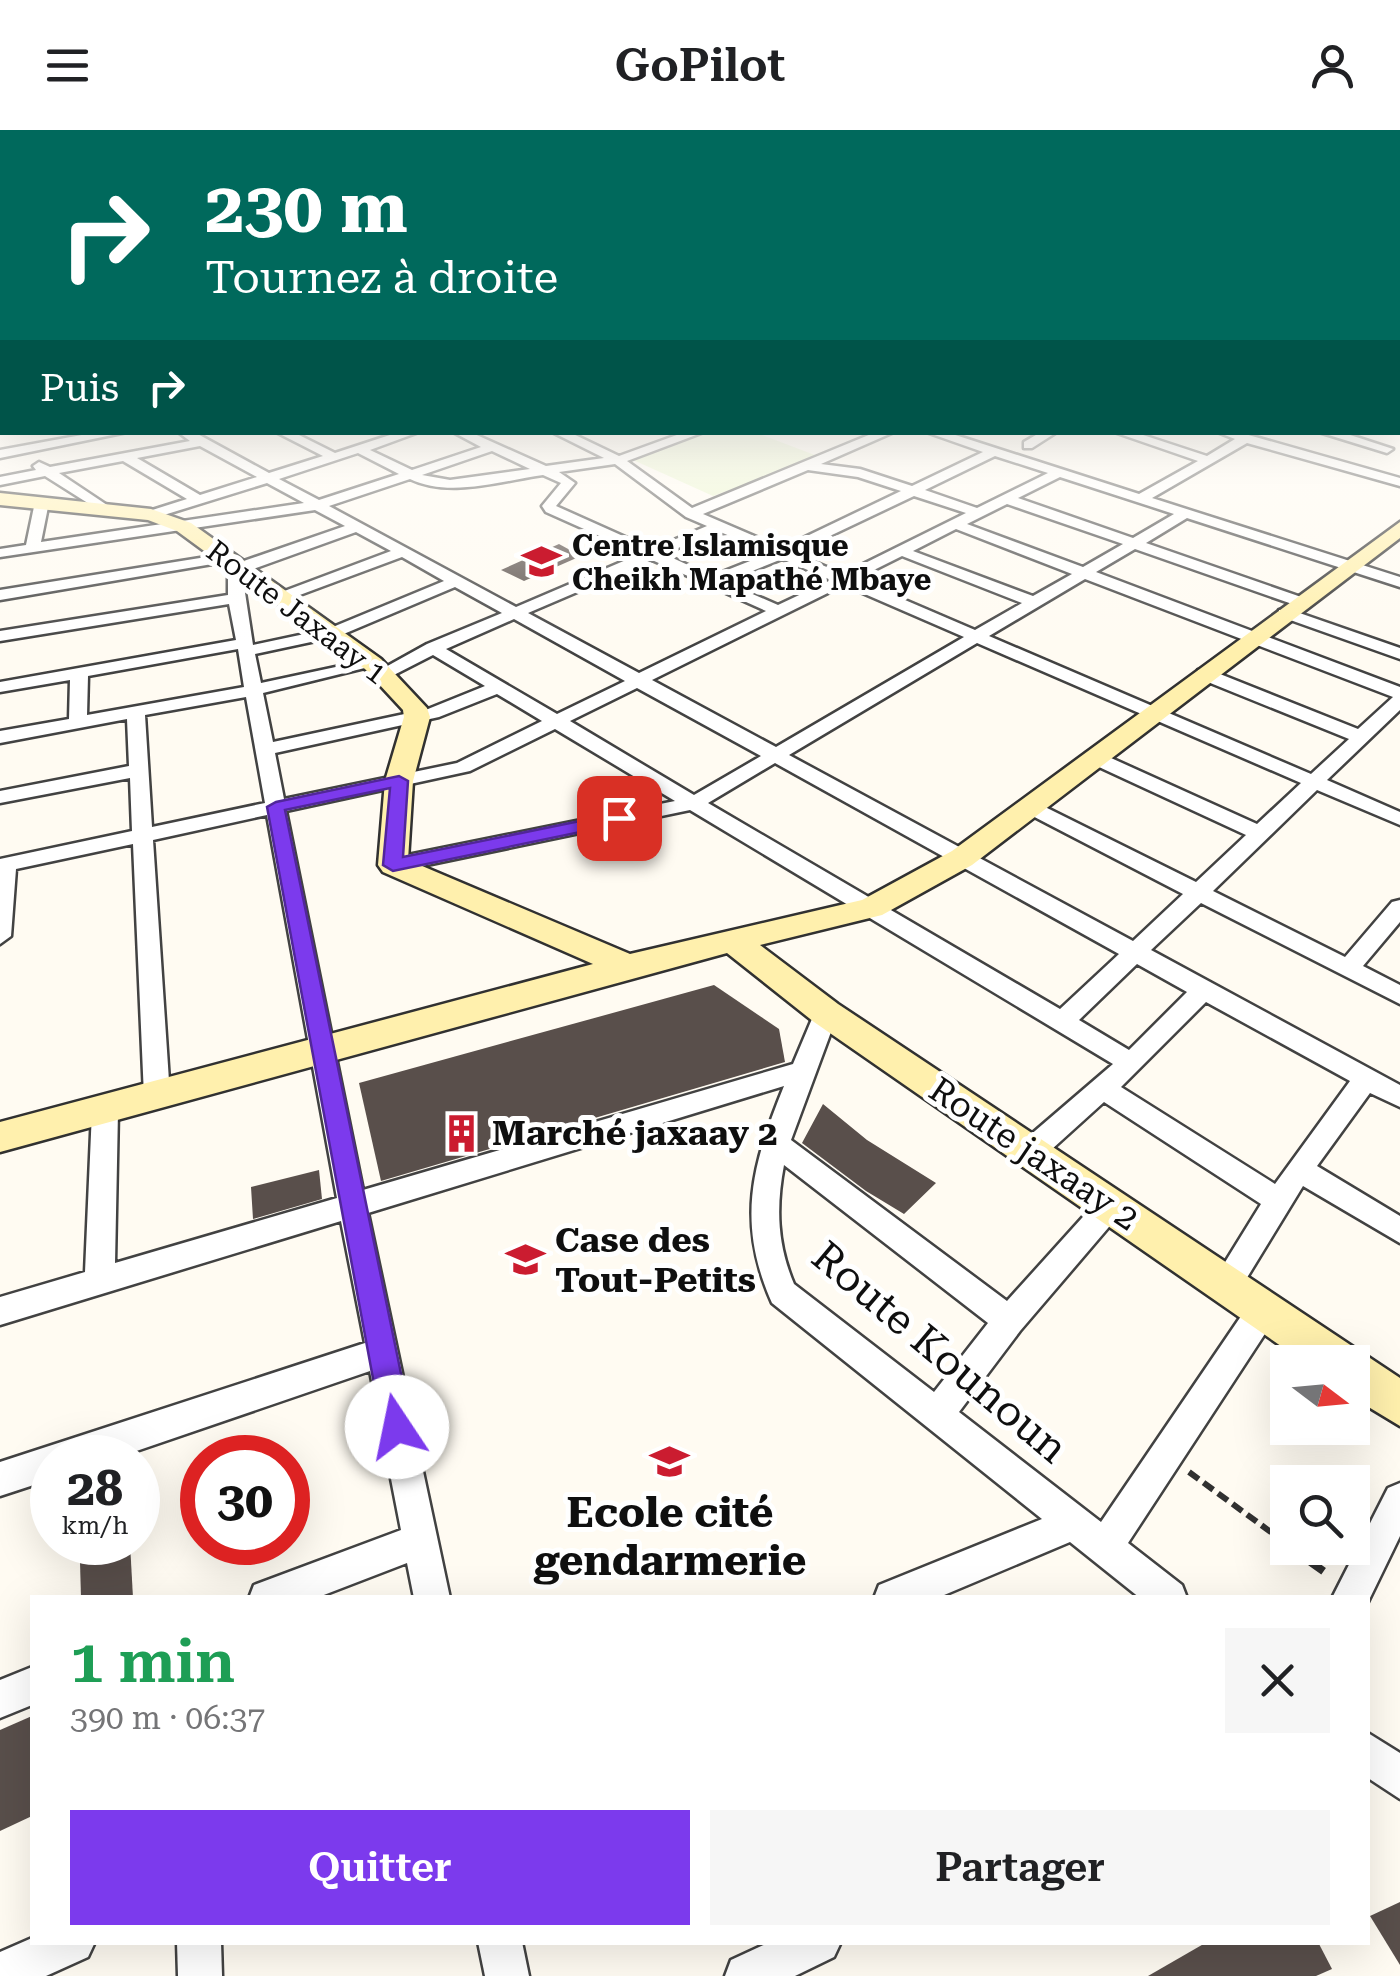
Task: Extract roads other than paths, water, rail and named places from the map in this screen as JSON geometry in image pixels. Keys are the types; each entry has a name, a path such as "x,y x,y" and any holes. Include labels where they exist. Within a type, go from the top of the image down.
{"street":[{"path":"0,481 42,473"},
{"path":"50,473 102,508"},
{"path":"153,473 198,499"},
{"path":"258,473 1400,1096"},
{"path":"152,515 282,473"},
{"path":"409,473 429,483 450,484 528,473"},
{"path":"0,552 184,528 318,505 418,473"},
{"path":"547,473 568,484 549,506 551,509 778,612"},
{"path":"636,473 690,514 1400,818"},
{"path":"690,514 793,473"},
{"path":"860,473 979,514"},
{"path":"713,581 781,554 950,473"},
{"path":"0,936 3,866 462,767 1059,473"},
{"path":"1059,473 1400,582"},
{"path":"1140,499 1185,473"},
{"path":"1369,473 1400,482"},
{"name":"Route Jaxaay 1","path":"0,499 152,515 184,528 284,596 378,669 415,708 417,717 399,781 393,865"},
{"path":"1006,499 1134,544 1400,654"},
{"path":"33,548 42,502"},
{"path":"393,865 694,803 1186,514"},
{"path":"955,524 1400,696 1061,1023"},
{"path":"0,595 233,562 356,526"},
{"path":"0,736 378,669 718,526"},
{"path":"0,1137 105,1111 321,1046 674,954 871,908 962,858 1400,528"},
{"path":"901,551 1034,602"},
{"path":"284,596 402,552"},
{"path":"233,562 236,598 321,1046 431,1595"},
{"path":"0,687 333,632 456,581"},
{"path":"0,636 236,598"},
{"path":"433,648 1130,1063"},
{"path":"78,722 79,674"},
{"path":"1204,674 1361,737"},
{"path":"265,749 417,717 499,687"},
{"path":"136,712 157,1096"},
{"path":"1094,757 1260,833"},
{"path":"0,798 140,770"},
{"path":"1028,806 1400,996"},
{"path":"393,865 628,966"},
{"path":"1348,969 1400,907"},
{"name":"Route jaxaay 2","path":"732,940 826,1013 1315,1345"},
{"path":"674,954 776,973"},
{"path":"1031,1151 1130,1063 1204,989"},
{"name":"Route Kounoun","path":"826,1013 762,1198 761,1221 770,1272 783,1294 1166,1595"},
{"path":"0,1311 806,1070"},
{"path":"1226,1284 1298,1169 1366,1079"},
{"path":"1102,1088 1279,1200"},
{"path":"100,1281 105,1111"},
{"path":"778,1144 1009,1321"},
{"path":"1298,1169 1400,1231"},
{"path":"936,1415 1009,1321 1110,1206"},
{"path":"1105,1547 1264,1310"},
{"path":"134,1435 382,1352"},
{"path":"1370,1383 1400,1404"},
{"path":"0,1479 30,1469"},
{"path":"1351,1595 1400,1500"},
{"path":"899,1595 1074,1523"},
{"path":"275,1595 420,1540"},
{"path":"0,1699 30,1687"},
{"path":"1370,1755 1400,1778"},
{"path":"0,1974 66,1945"},
{"path":"199,1945 200,1976"},
{"path":"501,1945 507,1976"},
{"path":"747,1976 813,1945"}],"place":[{"name":"Centre Islamisque Cheikh Mapathé Mbaye","path":"542,562"},
{"name":"Marché jaxaay 2","path":"462,1133"},
{"name":"Case des Tout-Petits","path":"525,1260"},
{"name":"Ecole cité gendarmerie","path":"670,1461"}]}
